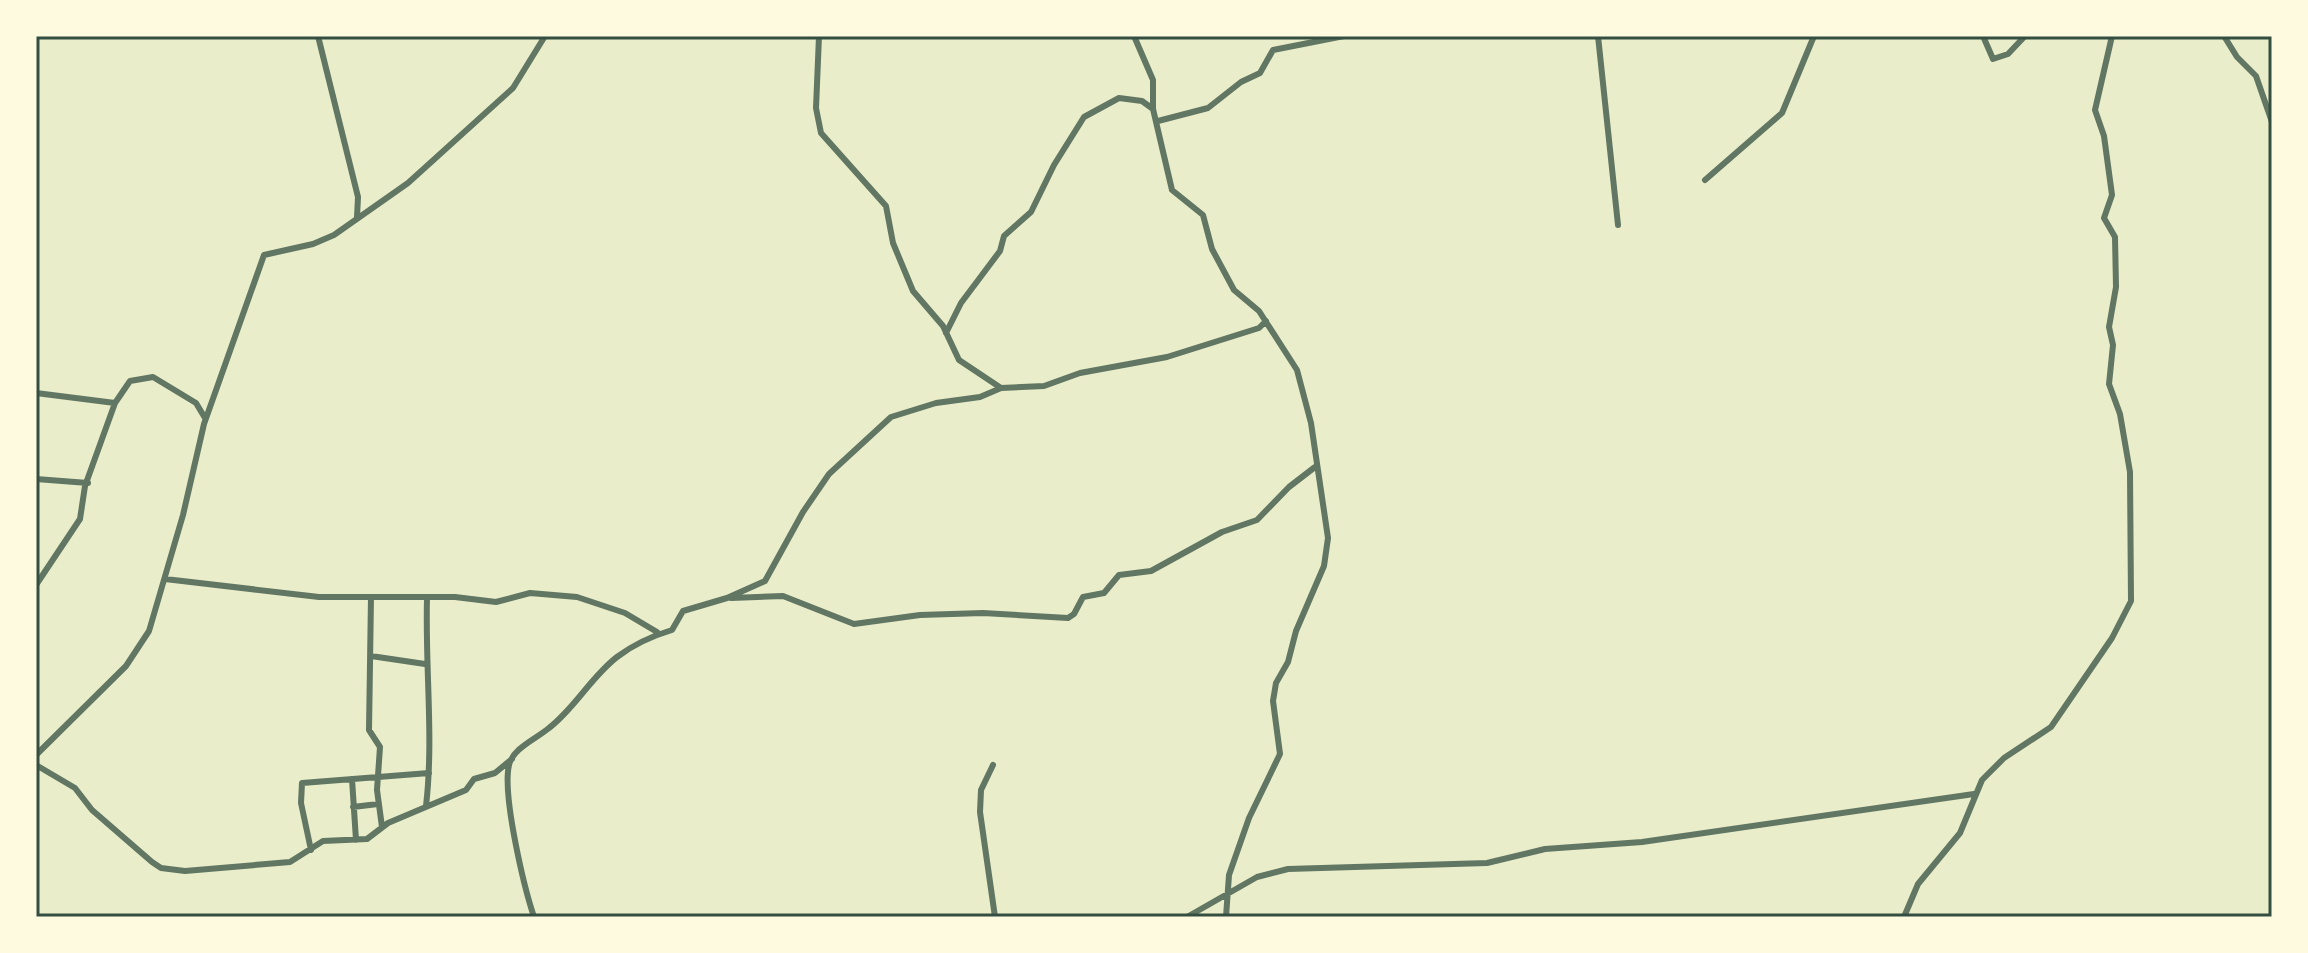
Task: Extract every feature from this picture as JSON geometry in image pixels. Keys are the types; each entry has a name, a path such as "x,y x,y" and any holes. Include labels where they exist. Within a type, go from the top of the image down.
{"street":[{"path":"318,36 358,197 355,220"},
{"path":"36,755 84,711 126,666 149,631 204,424 264,255 313,244 334,235 408,183 513,88 545,36"},
{"path":"819,36 816,108 821,133 886,206 893,243 913,291 940,322 964,366 1001,388"},
{"path":"1134,36 1153,80 1153,109 1172,190 1203,215 1212,249 1230,283 1266,321 1297,370 1311,423 1315,467 1328,538 1327,554 1288,662 1276,683 1273,701 1280,754 1249,818 1229,875 1226,917"},
{"path":"1158,121 1208,108 1241,82 1260,73 1273,50 1344,36"},
{"path":"1598,36 1618,225"},
{"path":"1705,180 1782,113 1814,36"},
{"path":"1983,36 1993,59 2008,54 2025,36"},
{"path":"1904,917 1918,884 1960,833 1974,794 1992,768 2039,737 2062,714 2112,638 2127,611 2133,591 2130,472 2120,414 2109,384 2113,345 2109,327 2116,287 2115,237 2104,218 2112,195 2104,136 2095,110 2112,36"},
{"path":"2224,36 2237,57 2256,76 2272,122"},
{"path":"945,334 961,303 1001,250 1004,236 1031,212 1036,198 1084,117 1119,98 1142,101 1153,109"},
{"path":"36,765 75,788 92,810 161,868 185,871 259,867 295,861 323,841 373,837 382,827 466,790 474,779 495,773 556,723 613,660 657,632 672,630 687,608 727,598 765,581 803,512 829,474 879,425 903,413 936,403 980,397 1001,388 1044,386 1080,373 1167,357 1259,328 1266,321"},
{"path":"36,585 50,559 78,523 115,403 130,381 153,377 196,403 205,416 204,424"},
{"path":"36,393 115,403"},
{"path":"727,598 795,598 854,624 920,615 983,613 1068,618 1074,614 1083,597 1104,593 1119,575 1151,571 1222,532 1257,520 1289,487 1315,467"},
{"path":"36,479 88,483"},
{"path":"165,579 299,596 455,597 496,602 530,593 577,597 625,613 657,632"},
{"path":"371,597 369,730 380,747 377,778 382,827"},
{"path":"426,806 429,773 425,664 427,599"},
{"path":"371,656 425,664"},
{"path":"512,759 510,803 526,891 534,917"},
{"path":"993,765 981,790 980,812 995,917"},
{"path":"311,850 301,785 308,781 429,773"},
{"path":"352,779 356,840"},
{"path":"1187,917 1257,877 1288,869 1487,863 1545,849 1642,842 1974,794"},
{"path":"353,807 378,804"}]}
